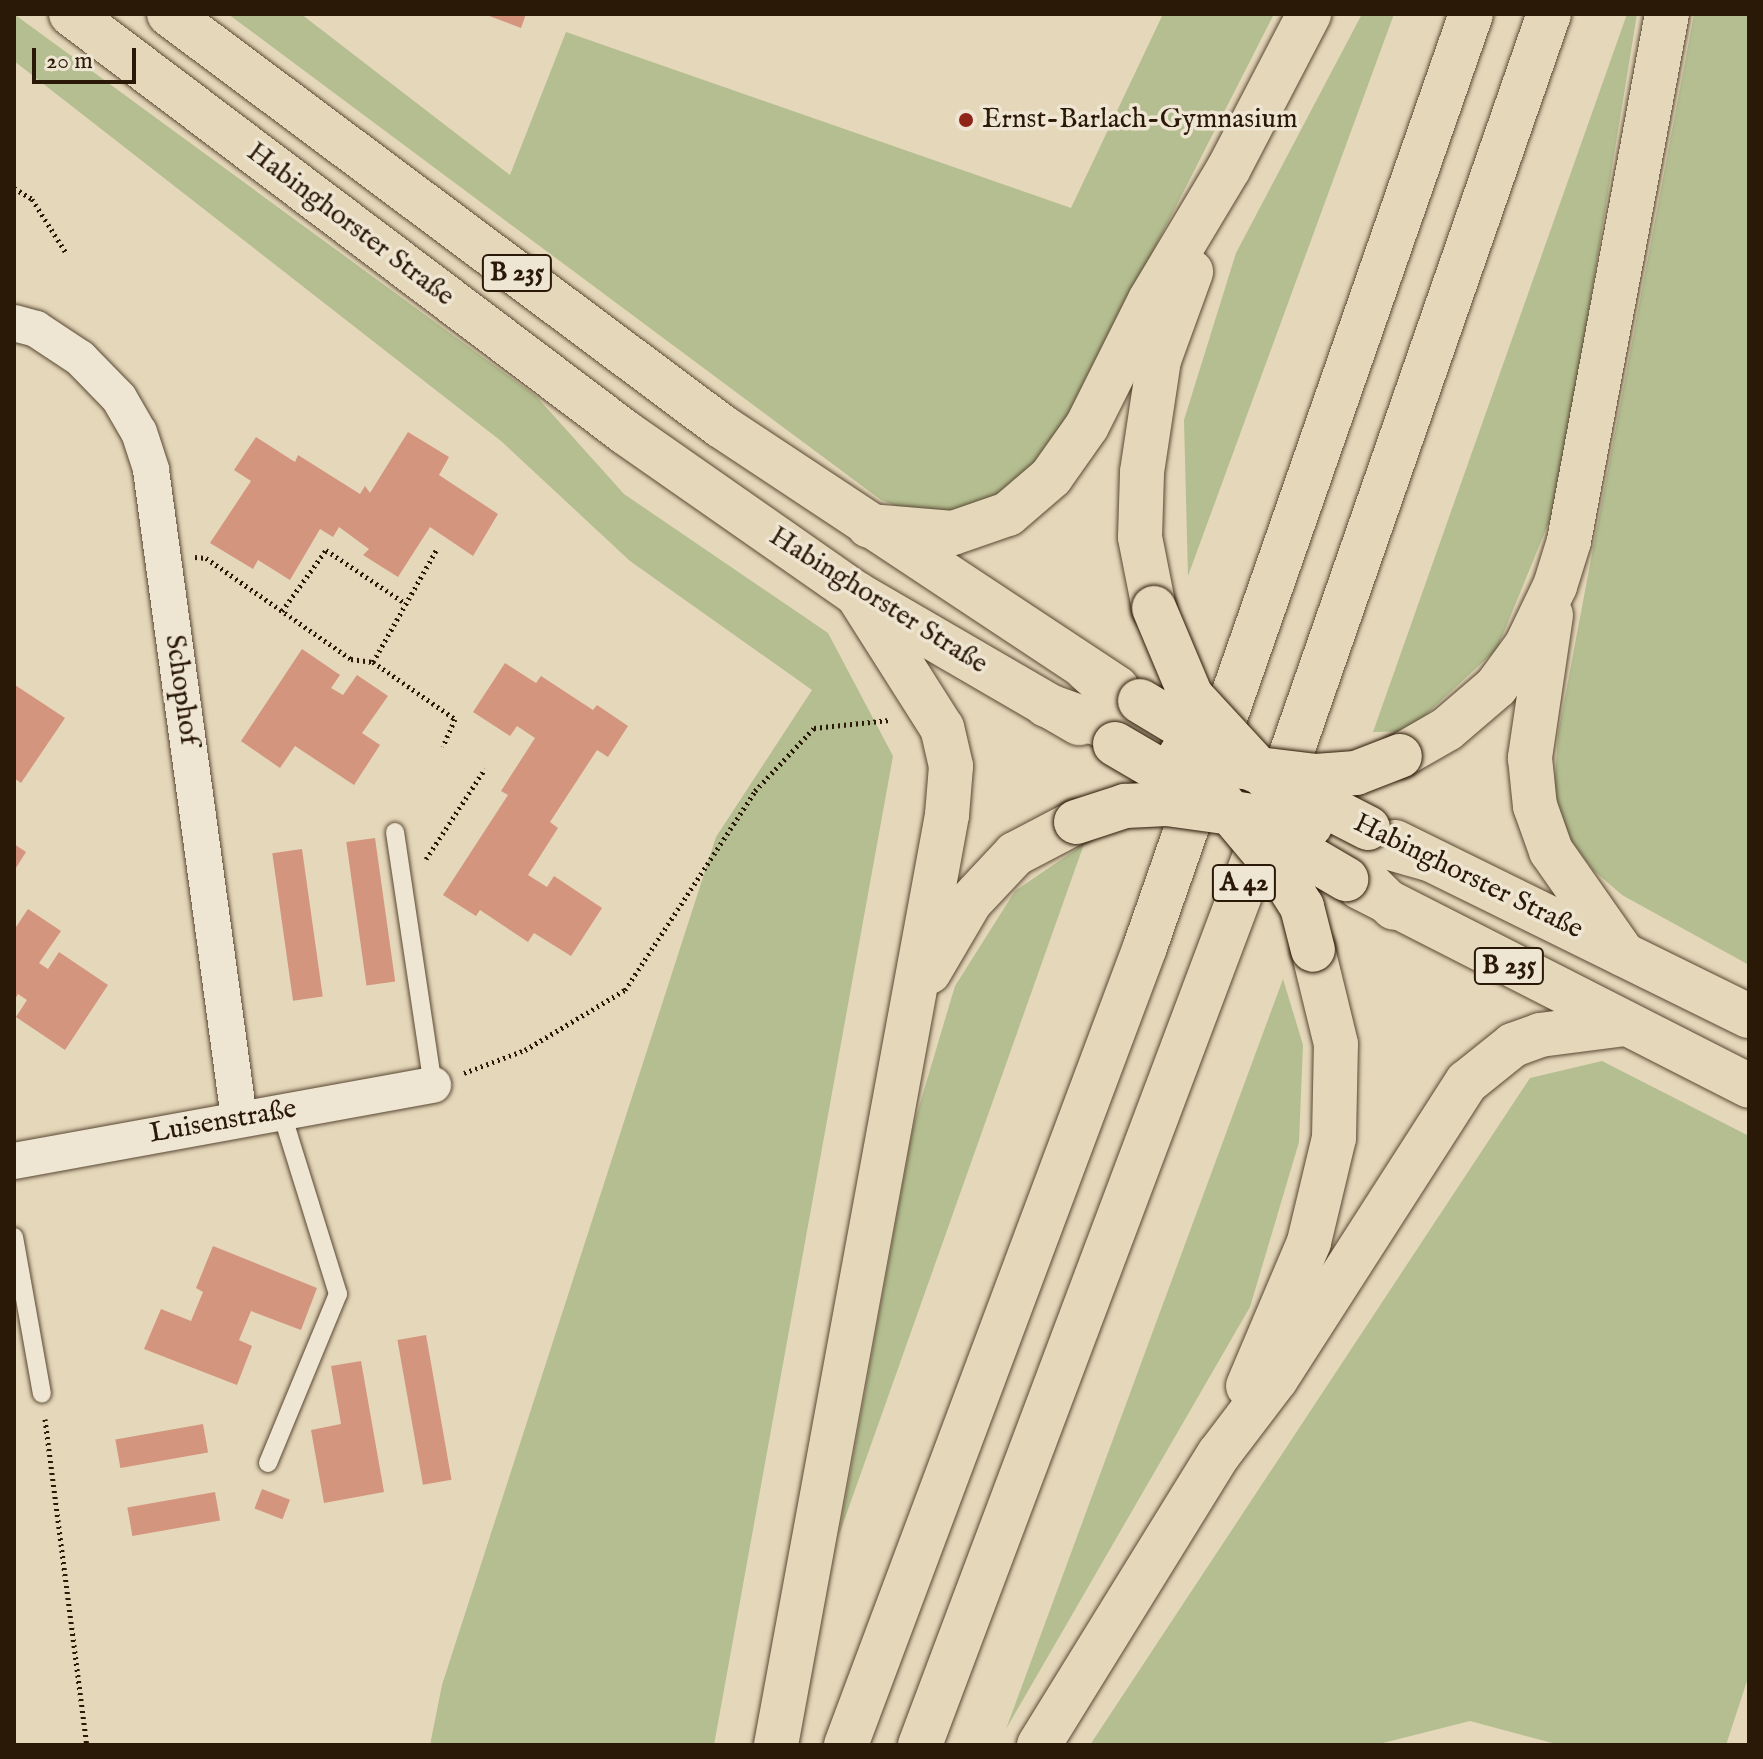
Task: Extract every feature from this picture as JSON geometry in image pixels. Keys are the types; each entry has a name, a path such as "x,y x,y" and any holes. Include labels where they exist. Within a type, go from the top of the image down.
{"main road":[{"name":"Habinghorster Straße","path":"71,14 626,433 857,594 1046,705 1128,722 1255,770 1357,853 1394,908 1749,1086"},
{"name":"Habinghorster Straße","path":"169,14 721,426 1086,669 1128,722 1236,814 1357,853 1428,859 1749,1016"},
{"path":"869,526 953,533 1008,514 1051,477 1087,426 1150,300 1229,168 1309,14"},
{"name":"A 42","path":"846,1745 1145,947 1471,14"},
{"name":"A 42","path":"920,1745 1266,826 1549,14"},
{"path":"1181,754 1255,770 1316,776 1356,773 1400,756 1447,729 1496,687 1526,646 1555,586 1569,541 1667,14"},
{"path":"1229,168 1159,360 1142,472 1140,537 1154,608 1191,696 1255,770 1310,825 1357,853"},
{"path":"1555,586 1530,758 1535,806 1551,851 1623,954"},
{"path":"776,1745 947,815 951,766 933,707 857,594"},
{"path":"1128,722 1181,754 1236,814 1302,907 1336,1044 1334,1138 1309,1242 1219,1454"},
{"path":"912,1001 970,902 1015,854 1076,822 1125,806 1167,804 1310,825"},
{"path":"1039,1745 1219,1454 1276,1379 1467,1082 1513,1045 1540,1035 1625,1024"}],"street":[{"name":"Schophof","path":"14,323 36,329 80,358 119,398 139,432 151,470 239,1118"},
{"name":"Luisenstraße","path":"14,1161 433,1085"}],"lane":[{"path":"395,832 433,1085"},
{"path":"268,1463 338,1294 281,1111"},
{"path":"14,1237 42,1394"}],"path":[{"path":"14,188 32,199 65,251"},
{"path":"373,662 437,549"},
{"path":"282,611 326,550 405,603"},
{"path":"162,554 206,558 351,659 373,662 455,719 443,746"},
{"path":"433,1085 525,1050 625,990 755,791 814,728 906,719"},
{"path":"404,893 485,769"},
{"path":"42,1394 87,1745"}],"green space":[{"path":"14,14 536,396 624,494 828,633 893,756 714,1745 430,1745 442,1685 716,837 812,690 630,561 501,441 14,61"},
{"path":"228,14 301,14 510,175 566,32 1071,208 1163,14 1274,14 1066,422 1022,481 987,505 958,513 909,511 881,500"},
{"path":"1362,14 1394,14 1188,576 1184,420 1236,253"},
{"path":"1627,14 1637,14 1558,500 1497,649 1408,731 1373,732"},
{"path":"1694,14 1749,14 1749,965 1622,895 1593,870 1570,839 1554,791 1558,734"},
{"path":"1084,844 839,1535 913,1127 955,986 1015,891"},
{"path":"1283,979 1303,1045 1299,1142 1250,1307 1006,1729"},
{"path":"1602,1061 1749,1136 1749,1675 1726,1745 1560,1745 1470,1721 1375,1745 1090,1745 1530,1078"}],"building":[{"path":"484,14 526,14 521,28"},
{"path":"408,432 449,457 439,475 498,514 473,556 430,527 398,577 363,555 369,549 339,527 333,537 320,529 290,580 258,560 253,569 210,543 251,481 234,470 256,437 295,462 298,455 360,494 365,486 370,493"},
{"path":"302,649 340,675 331,688 343,695 357,675 388,696 362,733 380,745 354,785 295,746 280,768 241,741"},
{"path":"505,663 536,683 541,676 593,710 597,705 628,726 608,757 597,750 550,822 558,828 528,875 547,887 554,876 602,908 571,956 534,933 528,942 480,910 476,916 443,895 508,795 501,791 535,738 517,726 510,736 473,712"},
{"path":"15,685 65,718 21,783 14,778"},
{"path":"375,838 395,982 366,986 346,842"},
{"path":"14,844 26,852 14,871"},
{"path":"302,849 323,997 293,1001 272,853"},
{"path":"28,909 61,931 39,963 48,969 59,952 108,985 65,1050 16,1017 27,1000 18,994 14,1001 14,930"},
{"path":"213,1246 317,1288 301,1330 251,1311 239,1340 252,1346 237,1385 144,1349 161,1309 191,1321 203,1292 196,1288"},
{"path":"426,1335 452,1480 423,1485 397,1340"},
{"path":"361,1361 384,1492 324,1503 311,1430 341,1424 331,1366"},
{"path":"203,1424 208,1453 120,1468 115,1439"},
{"path":"262,1489 290,1500 282,1519 254,1509"},
{"path":"215,1492 220,1521 132,1536 127,1507"}],"place":[{"name":"Ernst-Barlach-Gymnasium","path":"966,120"}]}
